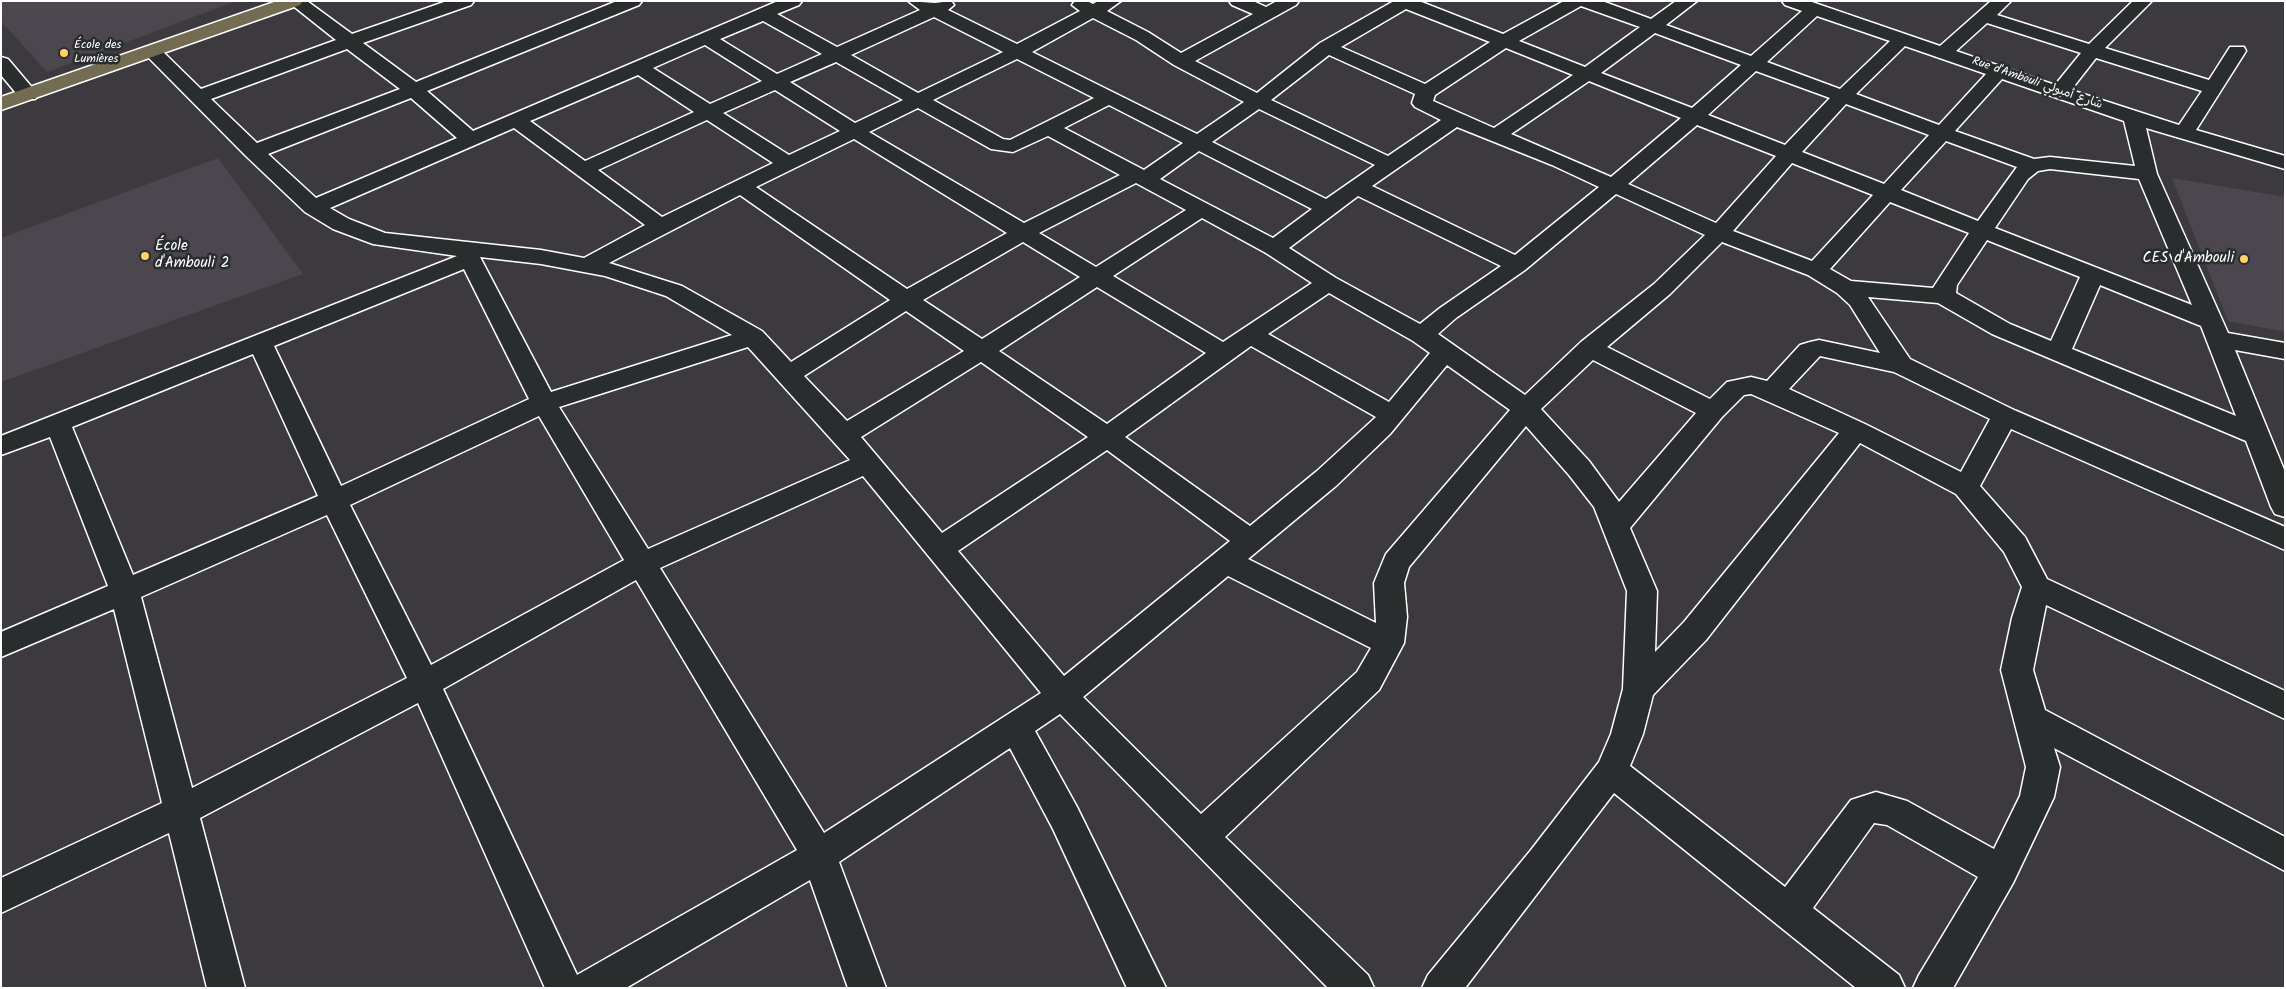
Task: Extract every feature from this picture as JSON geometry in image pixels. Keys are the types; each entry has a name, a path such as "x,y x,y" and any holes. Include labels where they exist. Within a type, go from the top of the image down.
{"main road":[{"path":"1,104 295,1"}],"street":[{"path":"295,1 414,90 472,140"},
{"path":"199,97 465,1"},
{"path":"253,152 414,90 633,1"},
{"path":"313,207 793,1"},
{"path":"584,169 836,54 926,6 953,1"},
{"path":"1073,1 1142,36 1182,61 1258,101 1390,164"},
{"path":"588,265 660,226 1019,51 1112,1"},
{"path":"1238,1 1267,14"},
{"path":"1182,61 1290,1"},
{"path":"1576,1 1505,41 1426,92 1422,103 1455,119 1614,185 1719,233 1816,270 1844,288 1858,300 1901,365"},
{"path":"1585,1 1942,131 2032,166"},
{"path":"1497,135 1587,74 1688,1"},
{"name":"Rue d'Ambouli شارع أمبولي","path":"1791,1 2133,118 2285,163"},
{"path":"2060,92 2092,50 2143,1"},
{"path":"790,374 906,300 1024,232 1139,178 1258,101 1327,47 1406,2 1694,118 1982,230 2214,330 2285,351"},
{"path":"1944,52 2000,2"},
{"path":"926,6 1019,51 1327,208"},
{"path":"590,988 819,856 1062,696 1327,478 1381,428 1392,415 1434,343 1448,313 1517,265 1614,185 1694,118 1752,63 1814,10"},
{"path":"764,14 998,146 1013,146 1110,97"},
{"path":"1985,17 2213,88"},
{"path":"706,38 854,130 1223,353"},
{"path":"1201,837 1368,681 1389,643 1392,617 1389,583 1396,562 1526,409 1590,348 1662,289 1719,233 1788,154 1843,96 1903,38"},
{"path":"1327,47 1426,92"},
{"path":"2184,134 2237,51"},
{"path":"152,52 253,152 313,207 341,224 381,239 466,254 541,256 588,265 674,291 753,337 790,374 844,435 1062,696 1201,837 1355,988"},
{"path":"1,63 28,95"},
{"path":"639,67 788,164"},
{"path":"1816,270 1999,71"},
{"path":"2133,118 2147,174 2214,330 2285,507"},
{"path":"1274,248 1356,187 1455,119"},
{"path":"516,120 660,226"},
{"path":"1048,128 1274,248 1328,283 1434,343 1526,409 1580,468 1606,503 1617,524 1642,590 1639,689 1627,734 1611,771 1543,861 1441,988"},
{"path":"1944,296 1945,285 1982,230 2020,175 2032,166 2050,163 2147,174"},
{"path":"742,187 1107,436 1250,540"},
{"path":"1356,187 1517,265"},
{"path":"844,435 981,351 1200,210"},
{"path":"1,446 261,344 466,254"},
{"path":"466,254 544,403 819,856 866,988"},
{"path":"2058,353 2092,276"},
{"path":"940,549 1107,436 1223,353 1328,283"},
{"path":"1844,288 1944,296 1961,308 2001,329 2256,435"},
{"path":"1251,335 1392,415"},
{"path":"1,645 334,501 544,403 753,337"},
{"path":"261,344 334,501 425,684 564,988"},
{"path":"1590,348 1713,411"},
{"path":"1772,391 1810,351 1819,348 1901,365 2005,416 2285,539"},
{"path":"1617,524 1713,411 1736,388 1751,386 1772,391 1856,430 1966,487 2015,545 2037,587 2285,706"},
{"path":"1966,487 2005,416"},
{"path":"58,424 125,592 226,988"},
{"path":"1639,689 1695,631 1856,430"},
{"path":"1,896 181,811 425,684 641,564 868,463"},
{"path":"1225,561 1389,643"},
{"path":"1932,988 2001,871 2037,797 2043,767 2017,670 2027,618 2037,587"},
{"path":"2031,719 2285,855"},
{"path":"1016,727 1065,818 1147,988"},
{"path":"1611,771 1789,912 1856,977 1886,988"},
{"path":"1789,912 1863,811 1876,807 1895,812 2001,871"}],"shaded area":[{"name":"École des Lumières","path":"1,1 236,1 47,72 1,21"},
{"name":"École d'Ambouli 2","path":"218,158 303,274 1,382 1,238"},
{"name":"CES d'Ambouli","path":"2172,178 2285,197 2285,332 2228,321"}],"place":[{"name":"École des Lumières","path":"64,53"},
{"name":"École d'Ambouli 2","path":"145,256"},
{"name":"CES d'Ambouli","path":"2244,259"}]}
